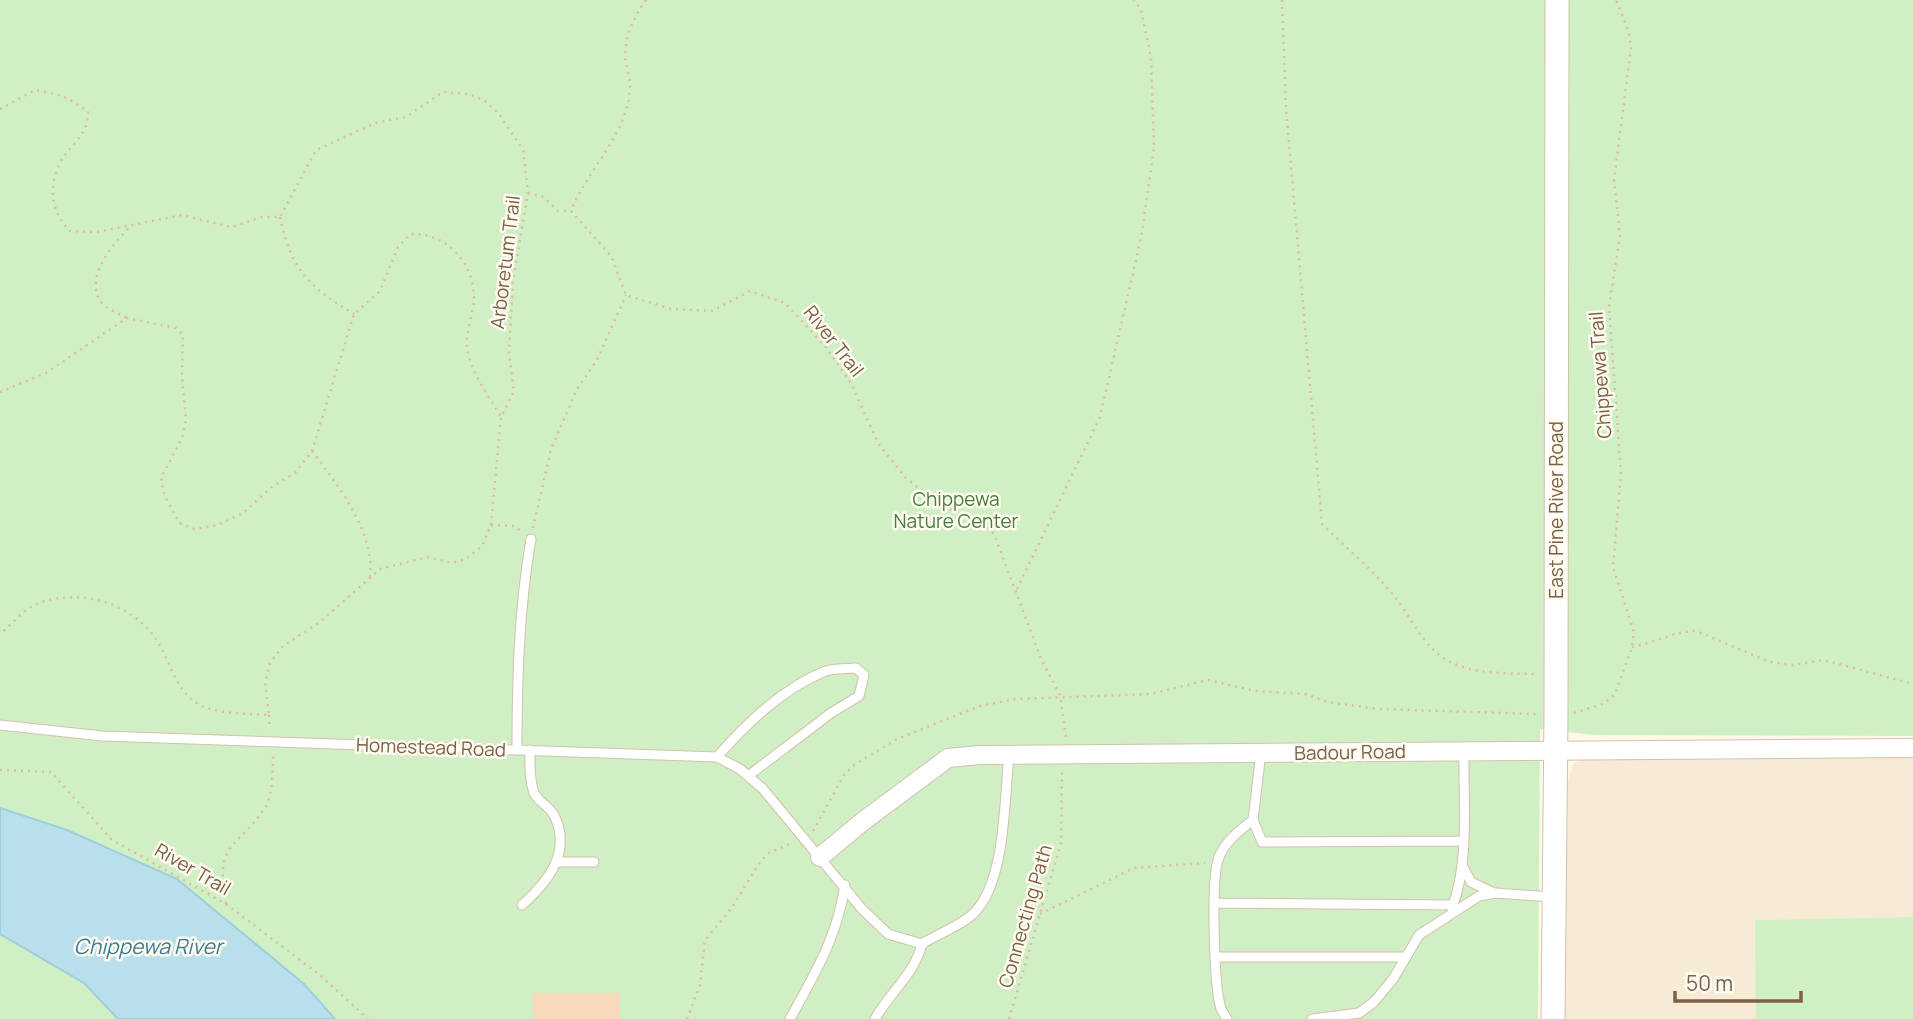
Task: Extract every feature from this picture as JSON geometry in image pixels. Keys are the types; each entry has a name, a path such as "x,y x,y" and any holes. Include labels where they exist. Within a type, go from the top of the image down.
{"street":[{"name":"East Pine River Road","path":"1553,1019 1557,0"},
{"name":"Badour Road","path":"821,857 862,822 948,758 1261,752 1913,748"}],"lane":[{"path":"517,749 517,666 523,585 531,539"},
{"path":"717,757 740,731 782,695 814,677 825,671 856,668 864,675 859,696 831,713 748,776"},
{"name":"Homestead Road","path":"0,725 102,736 717,757 748,776 763,789 845,885 862,909 888,934 922,944"},
{"path":"523,905 542,887 558,862 561,838 555,814 535,795 530,750"},
{"path":"1452,909 1462,864 1464,750"},
{"path":"1261,752 1253,820 1262,842 1462,841"},
{"path":"874,1019 883,1004 908,978 922,944 973,914 991,887 1004,823 1009,756"},
{"path":"1227,1019 1220,1009 1217,957 1215,903 1218,863 1233,836 1253,820"},
{"path":"558,862 594,862"},
{"path":"1462,864 1471,882 1496,893"},
{"path":"790,1019 831,944 840,918 845,885"},
{"path":"1311,1019 1359,1013 1374,1002 1419,935 1452,909 1479,896 1496,893 1554,897"},
{"path":"1215,903 1452,909"},
{"path":"1217,957 1405,957"}],"path":[{"path":"571,211 580,187 619,131 630,87 625,54 632,20 646,0"},
{"path":"1016,590 1100,417 1141,238 1152,161 1151,57 1141,10 1135,0"},
{"path":"1282,0 1286,108 1322,524 1369,568 1398,601 1424,640 1446,659 1470,669 1556,674"},
{"name":"Chippewa Trail","path":"1568,714 1605,703 1615,694 1632,647 1634,632 1614,567 1621,474 1609,307 1612,271 1620,235 1614,180 1631,48 1629,32 1616,0"},
{"path":"0,109 35,90 63,96 88,111 88,122 83,132 53,173 53,197 60,220 70,231 84,233 182,215 231,227 262,217 280,217 286,248 305,278 326,298 354,314"},
{"name":"Arboretum Trail","path":"226,904 221,874 228,848 267,805 273,764 265,683 270,663 284,646 320,622 380,569 405,561 433,559 447,562 466,559 482,546 491,525 501,416 514,391 509,354 513,280 528,192 523,150 499,114 484,100 468,94 443,92 407,117 378,122 316,150 280,217"},
{"path":"491,525 514,526 531,539 551,449 577,389 597,360 626,295 611,256 571,211 558,211 544,197 528,192"},
{"path":"132,225 100,264 96,289 105,306 127,318 176,328 183,335 182,376 186,420 182,438 161,478 164,494 179,523 194,529 218,525 243,513 273,486 295,473 312,451 354,314 380,291 398,247 410,234 426,233 450,244 469,275 474,296 466,345 471,365 501,416"},
{"name":"River Trail","path":"626,295 671,309 712,311 750,291 785,303 825,346 851,383 878,443 905,477 942,507 974,517 994,534 1042,661 1060,695"},
{"path":"0,392 46,373 127,318"},
{"path":"312,451 355,516 368,550 370,578"},
{"path":"0,635 35,604 69,597 102,600 123,611 153,634 181,690 198,705 225,711 269,715"},
{"path":"1632,647 1651,644 1684,631 1696,631 1770,662 1794,666 1824,660 1913,684"},
{"path":"1060,695 1085,699 1150,694 1208,680 1256,691 1305,694 1359,707 1544,714"},
{"name":"Connecting Path","path":"1009,1019 1061,843 1067,733 1060,695"},
{"name":"River Trail","path":"0,770 51,772 111,840 226,904 320,975 368,1019"},
{"path":"1040,914 1134,868 1218,863"}],"shaded area":[{"path":"1913,756 1913,917 1756,920 1756,1019 1565,1019 1567,787 1573,764 1586,758"}],"green space":[{"name":"Chippewa Nature Center","path":"0,0 1913,0 1913,736 1595,735 1540,729 1538,1019 0,1019"},
{"path":"1913,917 1913,1019 1756,1019 1755,920"}],"water":[{"name":"Chippewa River","path":"0,808 67,830 177,879 304,984 335,1019 118,1019 84,983 0,934"}],"building":[{"path":"533,993 620,993 620,1019 533,1019"}]}
